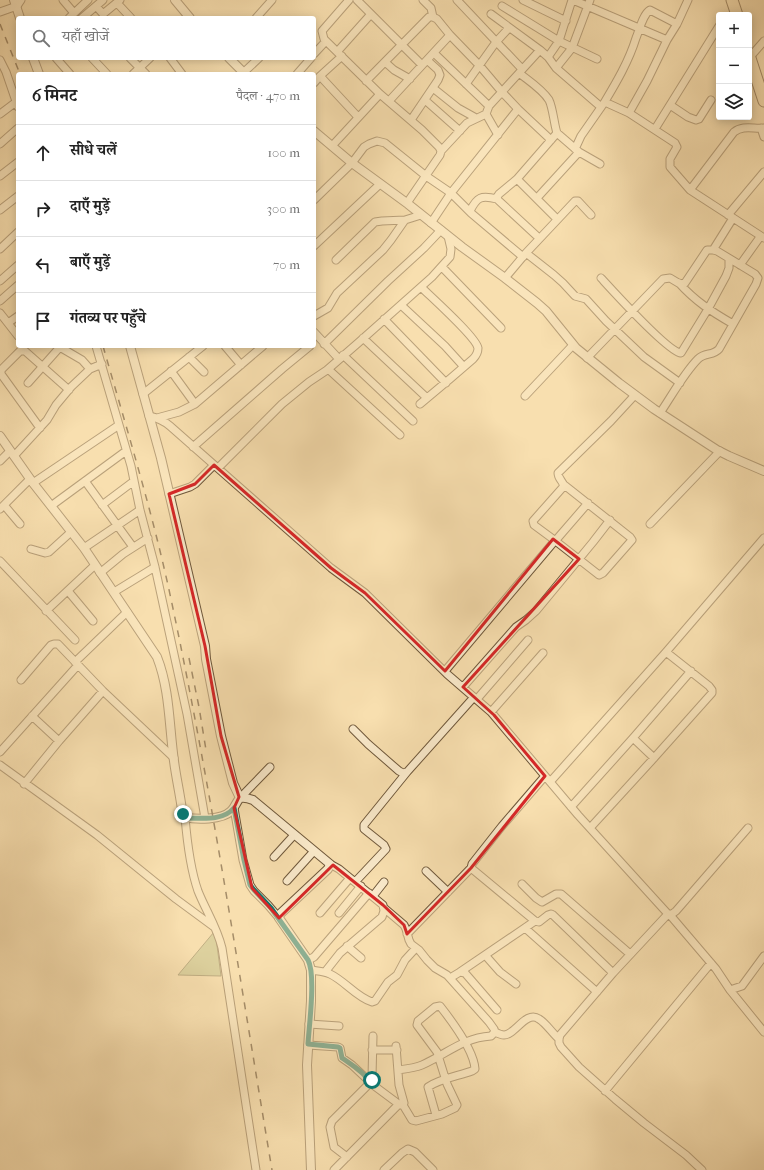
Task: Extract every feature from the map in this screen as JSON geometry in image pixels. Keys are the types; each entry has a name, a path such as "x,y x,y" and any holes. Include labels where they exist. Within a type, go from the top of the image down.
{"highway":[{"path":"752,65 764,100"}],"street":[{"path":"62,0 72,16 88,0"},
{"path":"87,16 103,0"},
{"path":"175,0 188,16"},
{"path":"258,16 272,0"},
{"path":"349,0 322,31 322,35 326,41 366,81 411,120 439,147 441,151"},
{"path":"357,0 422,65"},
{"path":"423,0 431,8 433,17 437,19 518,109 551,140"},
{"path":"456,0 548,99 554,124 558,133 577,150 600,164"},
{"path":"523,0 566,21"},
{"path":"548,57 559,41 572,0 588,3 667,40"},
{"path":"629,113 667,40 677,24 688,0"},
{"path":"96,6 103,14 119,1 130,16"},
{"path":"0,12 17,2 20,16"},
{"path":"556,68 572,48 588,3"},
{"path":"502,6 559,41 597,59"},
{"path":"537,198 577,150 581,136 620,75 647,12 650,10 677,24"},
{"path":"316,81 340,54 371,14"},
{"path":"491,14 540,50 548,57 556,68 602,105"},
{"path":"366,81 429,17 433,17"},
{"path":"466,84 496,42 509,28"},
{"path":"655,129 716,31"},
{"path":"389,102 450,35"},
{"path":"316,52 326,41"},
{"path":"752,53 764,41"},
{"path":"407,203 440,155 441,151 467,123 486,114 489,106 540,50"},
{"path":"434,53 489,106"},
{"path":"0,60 3,74 16,103"},
{"path":"34,60 38,72"},
{"path":"59,60 68,72"},
{"path":"94,60 105,72"},
{"path":"132,60 144,72"},
{"path":"135,72 148,60"},
{"path":"172,60 180,72"},
{"path":"231,60 242,72"},
{"path":"246,72 257,60"},
{"path":"298,72 309,60"},
{"path":"411,120 440,75 438,70 427,60"},
{"path":"385,62 394,70 410,79"},
{"path":"320,76 358,117"},
{"path":"433,88 458,108 476,118"},
{"path":"332,146 380,94"},
{"path":"425,100 460,130"},
{"path":"670,105 688,117 696,120 699,119 711,100"},
{"path":"602,105 607,103 629,113 675,143 677,147 670,159 670,167 690,190 762,238 740,265"},
{"path":"0,114 16,106"},
{"path":"431,223 451,193 518,109"},
{"path":"486,114 498,135"},
{"path":"690,190 734,132 745,128 763,128 764,137"},
{"path":"0,144 16,130"},
{"path":"316,133 352,163 407,203 431,223 537,303 587,358 634,395 720,451 764,471"},
{"path":"497,199 499,194 517,178 558,133"},
{"path":"316,198 352,163 364,147 377,141 385,143 426,176 451,193 470,212 524,255 559,279 575,296 586,299 615,330 649,361 680,382"},
{"path":"0,176 16,164"},
{"path":"713,250 730,216 764,172"},
{"path":"517,178 557,219"},
{"path":"316,244 380,184"},
{"path":"470,212 475,201 480,198 484,197 497,199 539,238"},
{"path":"0,210 16,198"},
{"path":"505,278 539,238 573,202 576,200 590,215"},
{"path":"336,260 375,222 405,220 421,215"},
{"path":"316,315 328,308 337,293 383,250 405,220"},
{"path":"413,420 341,357 319,342 424,248 441,230"},
{"path":"0,249 16,234"},
{"path":"169,494 195,484 282,404 328,369 421,287 448,260 451,253 451,246 448,236"},
{"path":"660,413 680,382 699,358 718,351 758,278 755,274 730,259 713,250 707,250 704,252 685,283 679,283"},
{"path":"601,278 664,342 679,353 683,351 708,309 728,270 730,259"},
{"path":"0,281 16,267"},
{"path":"442,267 501,328"},
{"path":"587,358 663,280 670,278 679,283 687,292 708,309 733,324"},
{"path":"0,301 16,287"},
{"path":"420,404 473,359 478,350 475,342 468,333 421,287"},
{"path":"401,305 445,346 464,367"},
{"path":"0,313 16,333"},
{"path":"8,323 16,317"},
{"path":"384,319 446,382"},
{"path":"363,338 427,398"},
{"path":"525,396 574,345"},
{"path":"28,382 43,367 58,348"},
{"path":"61,348 82,360 90,369"},
{"path":"97,348 134,481 155,567 187,714 205,818"},
{"path":"132,348 143,394 153,417 169,494 205,646 206,659 221,736 233,783 240,798"},
{"path":"143,394 200,348"},
{"path":"227,348 241,365"},
{"path":"153,417 179,412 195,404 261,348"},
{"path":"194,447 308,348"},
{"path":"40,428 1,373 2,369 20,351 23,350 69,390"},
{"path":"189,357 204,372"},
{"path":"0,461 12,453 40,428 60,400 90,369 102,364"},
{"path":"328,369 400,435"},
{"path":"171,371 195,404"},
{"path":"564,484 533,521 534,525 554,539 597,575 602,575 632,539 564,484 558,477 558,473 611,421 634,395"},
{"path":"153,417 164,421 331,568 365,593 445,671 491,712 571,807 669,914 711,963 730,990 764,1032"},
{"path":"20,524 2,507 32,481 119,425"},
{"path":"0,436 32,481 84,548 154,652 160,665 166,692 174,758 182,810 185,817 188,847 195,880 216,929 226,973 256,1170"},
{"path":"51,506 126,451"},
{"path":"650,524 720,451"},
{"path":"86,481 133,547"},
{"path":"102,505 134,481"},
{"path":"445,671 551,545 554,539 588,503"},
{"path":"84,548 140,510"},
{"path":"463,687 516,627 536,610 610,520"},
{"path":"31,549 45,553 49,552 71,532"},
{"path":"100,573 133,547 148,538"},
{"path":"407,934 472,868 472,864 548,779 666,652 764,538"},
{"path":"0,561 74,640"},
{"path":"46,611 95,565"},
{"path":"114,592 155,567"},
{"path":"68,591 94,621"},
{"path":"0,752 76,664 127,612"},
{"path":"320,913 355,882 386,849 384,845 364,829 364,825 407,772 528,640"},
{"path":"21,680 48,648 54,644 60,645 76,664 103,691 174,758"},
{"path":"491,712 543,652"},
{"path":"590,828 712,693 709,686 666,652"},
{"path":"571,807 634,738 691,671"},
{"path":"24,784 103,691"},
{"path":"32,716 59,741"},
{"path":"353,729 399,771 403,773 407,772"},
{"path":"634,738 654,758"},
{"path":"0,765 24,784 98,835 176,899 216,929"},
{"path":"185,817 213,818 229,813 240,798 270,767"},
{"path":"240,798 243,797 253,800 294,835 371,894 383,905 384,908 404,925 410,942 439,971 446,973 489,1022 495,1032 503,1035 528,1019 534,1017 540,1020 559,1039 561,1047 576,1064 605,1091 644,1124 686,1155 702,1170"},
{"path":"234,808 250,885 279,918 308,960 311,970 308,1044 311,1170"},
{"path":"559,1039 596,992 630,954 669,914 676,911 748,828"},
{"path":"274,857 294,835"},
{"path":"288,881 314,851"},
{"path":"279,918 280,914 328,869 330,864"},
{"path":"472,868 535,921"},
{"path":"426,871 448,892"},
{"path":"339,913 355,882"},
{"path":"308,960 314,958 371,894 384,882"},
{"path":"522,884 542,902 556,894 561,894 630,954"},
{"path":"325,972 340,953 382,917 384,908"},
{"path":"450,978 535,921 539,922 551,914 613,973"},
{"path":"525,928 596,992"},
{"path":"348,946 361,958"},
{"path":"311,970 331,974 372,1002 375,1001 388,982 397,975 405,960 416,948"},
{"path":"484,955 500,972 516,984"},
{"path":"730,990 742,986 764,956"},
{"path":"605,1091 711,963"},
{"path":"460,972 465,973 497,1010"},
{"path":"308,1044 340,1048 342,1058 370,1082 401,1104 414,1121 436,1115 457,1106 446,1080 436,1051 417,1024 419,1019 436,1007 440,1006 465,1042 474,1064 474,1069 472,1071 446,1080 428,1087 436,1115"},
{"path":"309,1024 339,1026"},
{"path":"398,1070 409,1069 422,1064 465,1042 478,1037 491,1036 495,1032"},
{"path":"347,1157 334,1147 330,1125 332,1121 370,1082 372,1075 373,1036"},
{"path":"334,1170 401,1104 404,1103 399,1085 396,1048 372,1050"},
{"path":"384,1170 408,1149 415,1152 433,1170"}],"highlighted area":[{"path":"214,465 331,568 365,593 445,671 553,539 579,559 463,687 494,715 545,776 471,868 407,934 404,925 383,905 333,865 279,918 252,888 234,808 239,797 221,736 205,646 169,494 195,484"}],"green space":[{"path":"214,932 221,976 178,975"}],"railway":[{"path":"0,24 19,72"},
{"path":"104,348 148,504 164,567 186,670 237,956 272,1170"},
{"path":"189,658 206,750"}],"route":[{"path":"183,814 188,818 213,818 225,815 234,808 246,872 250,885 279,918 308,960 311,967 311,1001 308,1044 340,1048 342,1058 366,1077 369,1082 371,1083 372,1080"}]}
